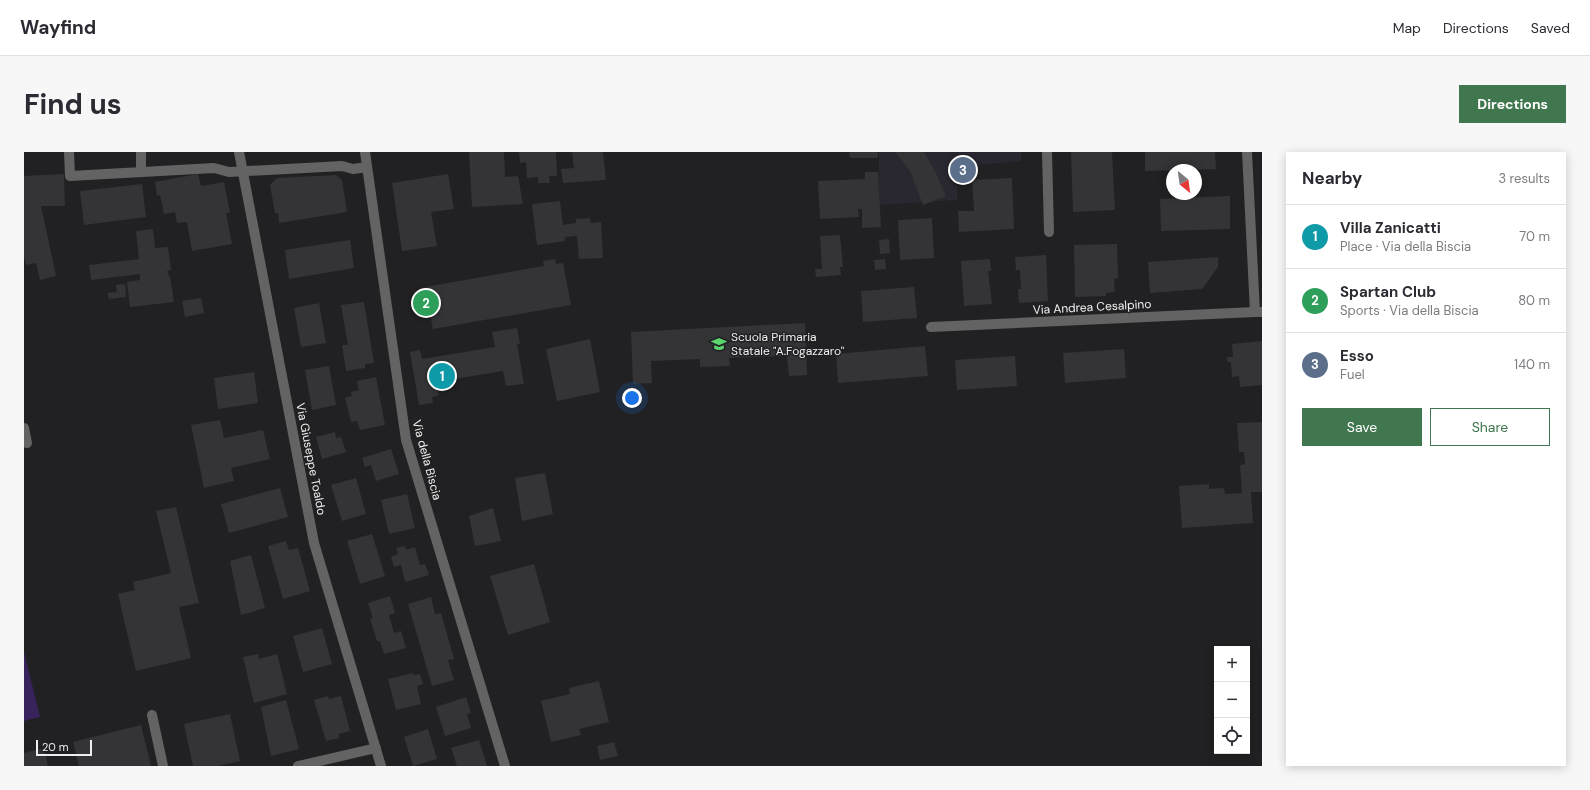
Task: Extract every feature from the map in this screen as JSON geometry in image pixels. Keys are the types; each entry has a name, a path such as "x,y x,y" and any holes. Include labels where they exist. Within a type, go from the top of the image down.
{"street":[{"path":"69,152 70,176 214,168 229,172 242,172 342,166 352,169 367,167"},
{"path":"141,152 141,171"},
{"name":"Via Giuseppe Toaldo","path":"239,152 314,543 381,766"},
{"name":"Via della Biscia","path":"365,152 406,440 505,766"},
{"path":"1047,152 1049,232"},
{"name":"Via Andrea Cesalpino","path":"931,327 1258,312 1247,152"},
{"path":"24,428 27,443"},
{"path":"152,715 163,766"},
{"path":"298,766 376,748"}],"shaded area":[{"path":"879,152 1021,152 1021,161 957,167 957,200 879,205"},
{"path":"24,652 40,717 24,721"}],"building":[{"path":"469,152 504,152 505,177 518,176 523,204 472,207"},
{"path":"519,152 556,152 557,176 549,176 550,183 538,183 538,177 527,178 526,162 520,163"},
{"path":"572,152 603,152 606,180 563,183 561,169 574,168"},
{"path":"849,152 878,152 878,158 850,158"},
{"path":"895,152 924,152 935,171 946,196 923,205 910,171"},
{"path":"1071,152 1112,152 1115,210 1073,212"},
{"path":"1145,152 1215,152 1216,169 1202,169 1202,164 1166,164 1166,170 1145,171"},
{"path":"865,172 878,172 881,227 862,228 862,209 858,209 859,217 820,219 818,181 865,179"},
{"path":"64,174 65,206 41,206 56,276 40,280 36,263 26,265 24,257 24,176"},
{"path":"198,174 201,186 224,182 230,213 226,213 232,244 192,251 187,222 177,223 175,212 164,214 160,195 157,196 155,182"},
{"path":"448,174 454,209 431,212 437,246 402,251 392,183"},
{"path":"336,175 342,180 347,212 279,223 278,213 275,213 270,185 277,178"},
{"path":"1012,178 1014,229 959,232 958,211 974,211 972,180"},
{"path":"142,184 146,217 84,225 80,191"},
{"path":"1230,196 1230,229 1161,231 1160,199 1202,200 1202,197"},
{"path":"560,201 563,225 576,223 576,219 590,218 591,223 601,222 603,258 579,259 577,236 565,237 565,241 537,245 532,204"},
{"path":"932,218 934,258 900,260 898,220"},
{"path":"153,229 155,248 168,247 171,270 167,271 170,276 174,302 130,307 127,282 140,280 140,274 91,280 89,265 139,259 136,231"},
{"path":"840,235 843,267 840,267 841,275 816,277 815,269 822,269 820,236"},
{"path":"889,239 890,253 880,254 879,240"},
{"path":"350,240 354,268 289,279 285,250"},
{"path":"1117,244 1118,278 1114,279 1115,292 1106,293 1106,296 1075,297 1074,245"},
{"path":"1046,255 1048,301 1019,303 1018,289 1021,289 1020,270 1016,270 1015,257"},
{"path":"1218,257 1218,267 1202,289 1150,293 1148,262"},
{"path":"555,259 556,264 563,263 571,305 433,329 425,287 544,266 543,261"},
{"path":"885,259 886,269 875,270 874,260"},
{"path":"990,259 991,271 988,271 992,304 964,306 961,261"},
{"path":"125,284 126,297 109,299 107,293 117,292 116,285"},
{"path":"914,287 917,318 863,322 861,291"},
{"path":"201,298 204,313 185,317 182,301"},
{"path":"364,302 374,363 365,364 365,368 346,371 342,345 348,345 341,305"},
{"path":"319,303 326,343 301,347 294,308"},
{"name":"Scuola Primaria Statale \"A.Fogazzaro\"","path":"805,323 807,375 789,376 787,356 729,358 730,366 700,367 700,359 651,361 652,383 633,384 631,332"},
{"path":"517,328 520,344 517,344 524,384 506,386 503,371 436,382 439,395 432,397 433,403 419,405 410,352 420,350 422,359 495,347 492,332"},
{"path":"590,339 600,392 557,401 546,349"},
{"path":"1262,341 1262,385 1240,387 1239,376 1232,377 1231,362 1228,362 1227,357 1233,357 1232,344"},
{"path":"925,346 928,376 838,383 836,354"},
{"path":"1124,349 1126,378 1065,383 1063,353"},
{"path":"1015,356 1017,386 957,390 955,360"},
{"path":"329,366 336,405 312,410 305,370"},
{"path":"254,372 258,403 218,409 214,378"},
{"path":"376,377 385,425 360,430 357,421 351,422 345,398 352,396 351,392 359,390 357,381"},
{"path":"220,420 224,438 263,430 270,459 231,468 234,481 204,488 191,425"},
{"path":"1262,422 1262,492 1251,492 1253,523 1182,528 1179,486 1209,484 1209,489 1224,488 1225,494 1242,493 1240,465 1245,464 1244,452 1239,452 1237,423"},
{"path":"335,432 336,438 341,437 346,452 322,459 316,437"},
{"path":"391,449 399,474 376,481 371,465 365,467 362,458"},
{"path":"545,473 553,514 522,521 515,478"},
{"path":"356,478 366,514 342,521 331,485"},
{"path":"280,488 288,517 229,533 221,504"},
{"path":"407,494 415,528 389,534 381,500"},
{"path":"176,507 199,603 179,607 191,658 136,671 118,594 135,590 133,582 171,573 156,511"},
{"path":"493,508 501,541 475,546 469,516"},
{"path":"372,534 385,576 360,584 347,541"},
{"path":"286,541 289,550 298,548 310,591 283,599 268,546"},
{"path":"405,546 406,550 415,547 420,565 425,564 429,575 405,582 401,565 394,567 391,557 398,554 396,548"},
{"path":"251,555 265,608 241,615 230,561"},
{"path":"534,564 550,622 508,635 490,576"},
{"path":"390,596 395,613 389,615 394,633 401,631 406,648 384,654 380,641 377,641 370,619 373,618 368,603"},
{"path":"431,597 435,614 441,613 454,659 448,660 454,680 432,686 408,604"},
{"path":"322,628 332,664 303,672 293,636"},
{"path":"258,654 259,659 277,654 287,694 254,703 243,657"},
{"path":"413,673 414,675 420,674 423,684 417,686 421,704 396,710 388,679"},
{"path":"599,681 609,722 579,729 581,735 551,742 541,701 570,694 569,688"},
{"path":"328,696 329,699 341,696 350,731 339,734 339,738 326,741 314,700"},
{"path":"466,697 471,713 467,714 471,728 445,736 436,707"},
{"path":"286,700 299,749 271,756 261,707"},
{"path":"230,714 240,761 218,766 193,766 184,724"},
{"path":"141,725 151,766 79,766 73,742"},
{"path":"428,729 437,759 413,766 404,737"},
{"path":"479,740 487,766 457,766 451,748"},
{"path":"614,742 618,756 600,760 597,746"},
{"path":"44,748 48,766 24,766 24,753"}],"place":[{"name":"Esso","path":"963,170"},
{"name":"Spartan Club","path":"426,303"},
{"name":"Scuola Primaria Statale \"A.Fogazzaro\"","path":"719,344"},
{"name":"Villa Zanicatti","path":"442,376"}]}
